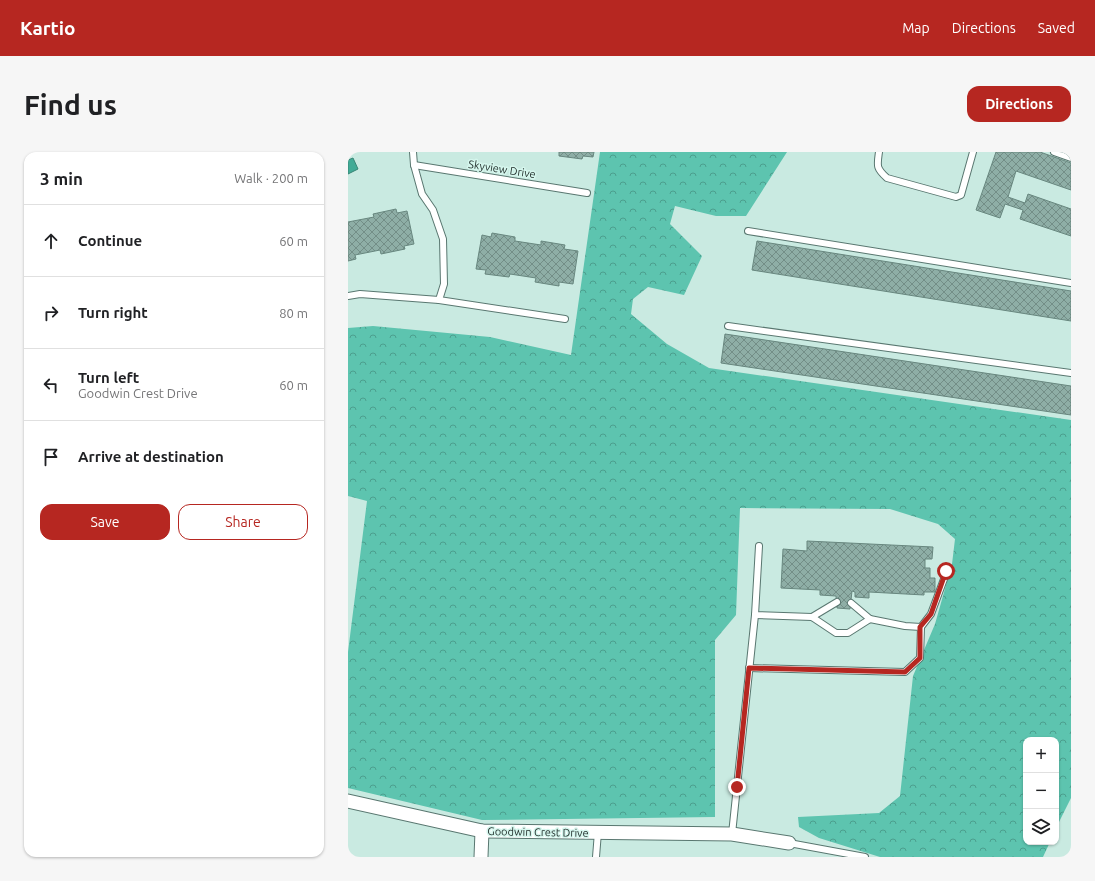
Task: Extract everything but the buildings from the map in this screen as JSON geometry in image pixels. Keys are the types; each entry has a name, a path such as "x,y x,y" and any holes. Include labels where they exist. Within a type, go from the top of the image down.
{"street":[{"name":"Goodwin Crest Drive","path":"348,801 482,831 732,834 789,843"},
{"path":"480,857 482,831"}],"lane":[{"path":"414,152 414,165 422,194 433,210 443,239 444,284 439,300"},
{"path":"879,152 877,165 879,171 887,178 956,197 961,195 973,152"},
{"path":"1054,152 1071,158"},
{"name":"Skyview Drive","path":"414,165 587,192"},
{"path":"748,231 1071,283"},
{"path":"348,296 360,294 439,300 565,319"},
{"path":"728,326 1071,373"},
{"path":"732,834 755,615 759,546"},
{"path":"749,668 905,672 920,658 920,627 931,614 946,571"},
{"path":"812,617 837,602"},
{"path":"851,603 870,619 905,626 920,627"},
{"path":"755,615 812,617 836,633 848,633 870,619"},
{"path":"596,857 598,832"},
{"path":"789,843 865,857"}],"green space":[{"path":"600,152 787,152 746,216 716,216 675,206 670,224 702,256 684,295 648,287 633,299 631,314 667,344 709,368 1071,420 1071,798 1059,822 1059,737 1023,737 1023,845 1049,845 1043,857 880,857 819,838 799,827 798,817 879,813 900,796 913,676 935,624 952,564 955,539 938,524 890,509 740,508 736,615 715,640 715,817 482,820 348,788 348,652 367,501 348,496 348,328 373,326 490,337 571,355"}],"shaded area":[{"path":"353,158 358,169 348,174 348,160"}],"route":[{"path":"737,787 749,668 905,672 920,658 920,627 931,614 946,571"}]}
